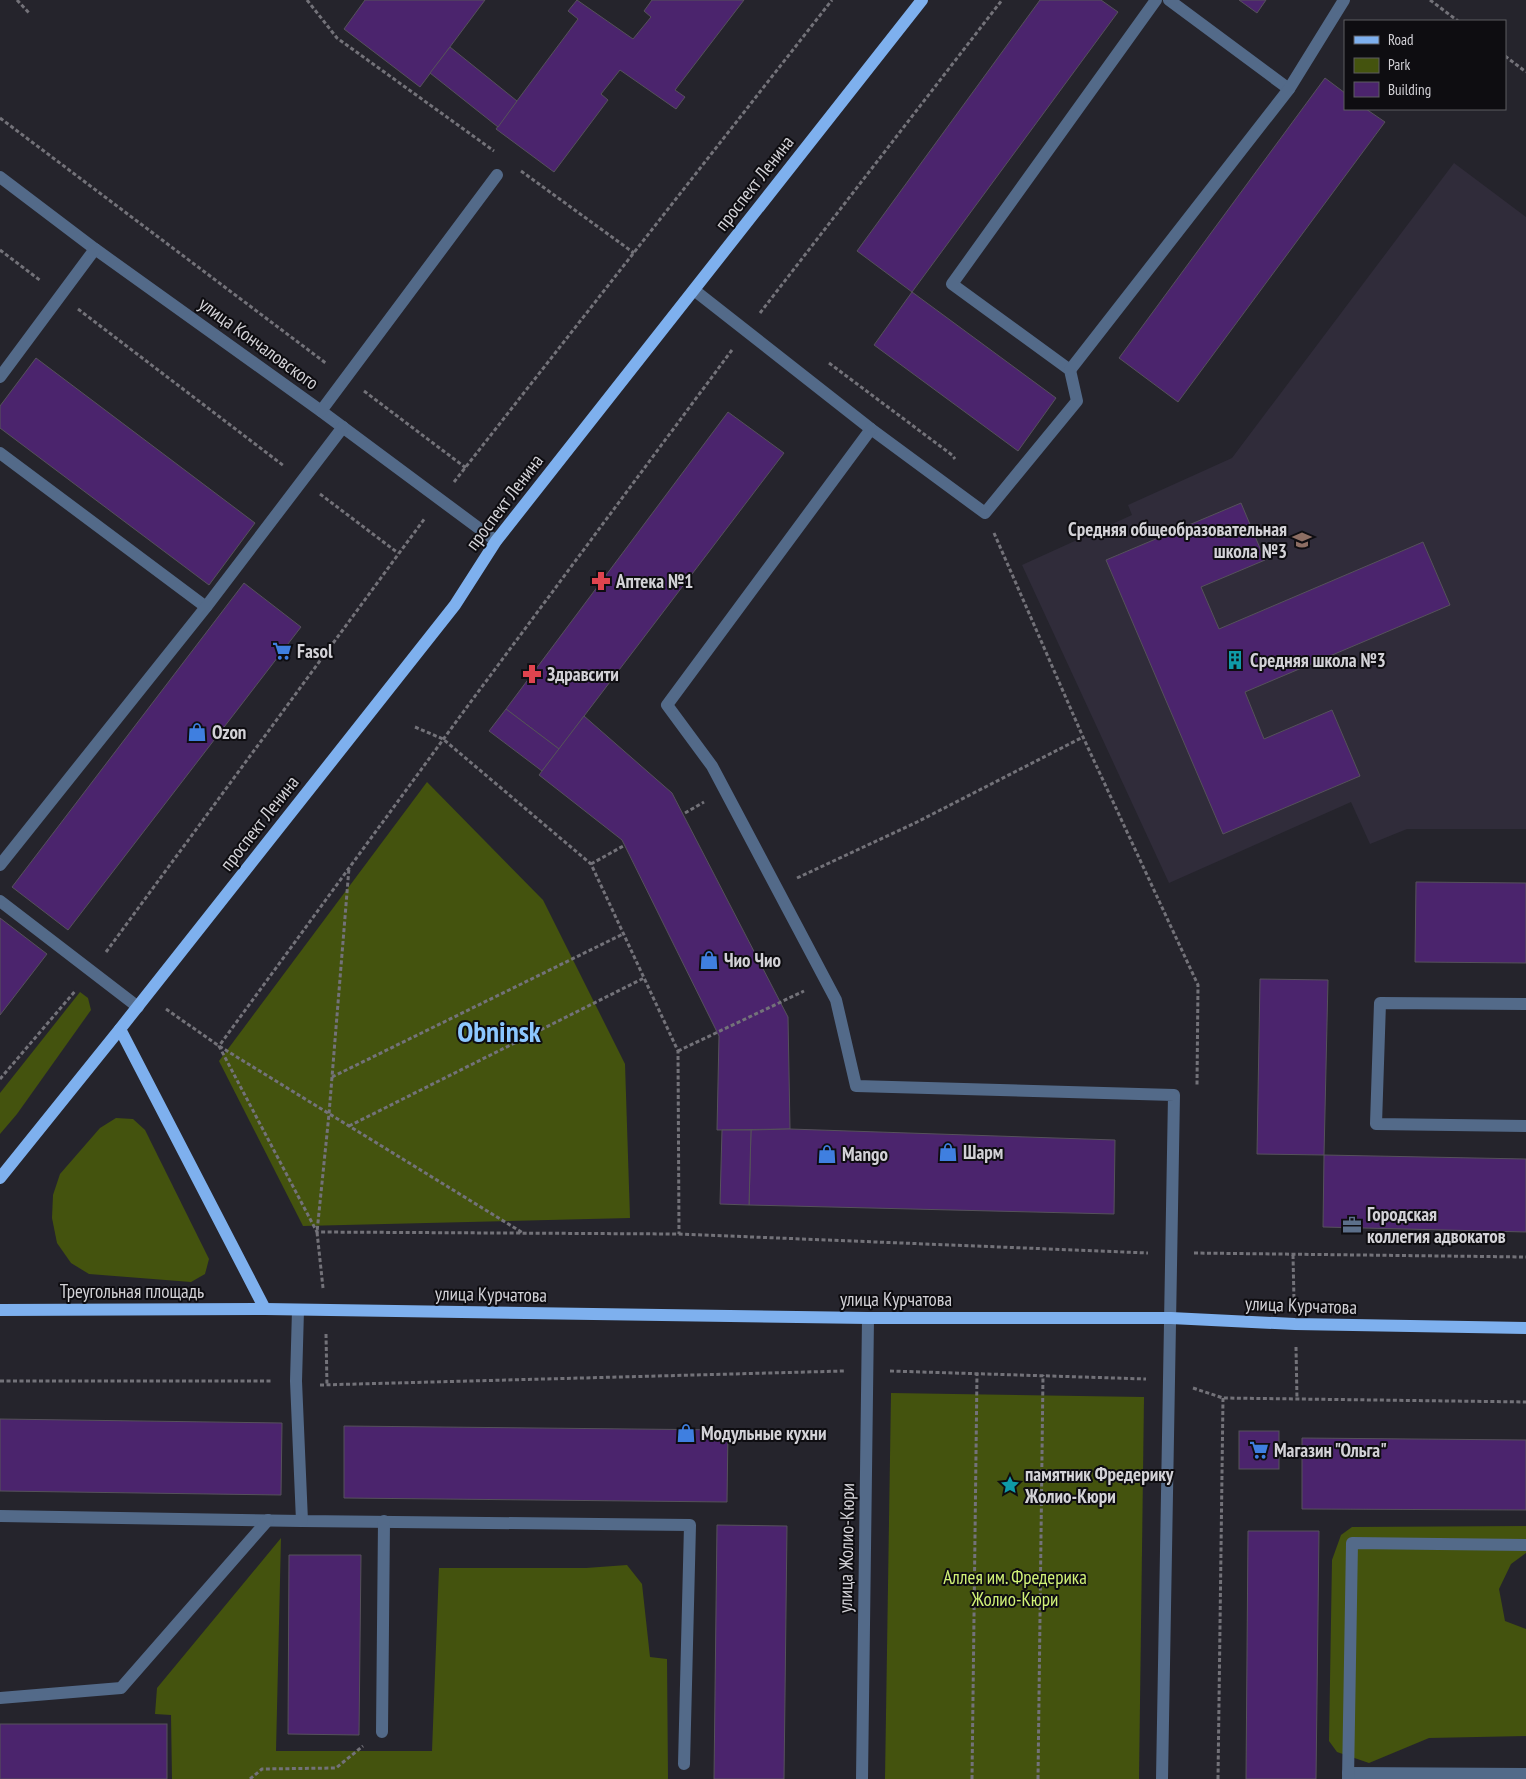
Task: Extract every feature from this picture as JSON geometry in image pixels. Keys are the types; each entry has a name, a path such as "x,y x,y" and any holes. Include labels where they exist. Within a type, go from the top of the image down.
{"main road":[{"name":"проспект Ленина","path":"120,1030 455,605 496,541 922,0"},
{"path":"0,1178 120,1030 265,1309"},
{"name":"улица Курчатова","path":"265,1309 868,1318 1171,1318 1295,1324 1526,1328"},
{"name":"Треугольная площадь","path":"0,1310 265,1309"}],"street":[{"path":"694,290 870,429 985,513 1077,401 1070,370 952,284 1156,0"},
{"path":"1169,0 1289,90"},
{"path":"1070,370 1289,90 1344,0"},
{"path":"321,411 498,175"},
{"name":"улица Кончаловского","path":"0,177 95,249 343,427 496,541"},
{"path":"0,377 95,249"},
{"path":"0,865 4,850 206,607 343,427"},
{"path":"870,429 666,705 712,766 836,1000 856,1086 1174,1095 1162,1779"},
{"path":"0,453 206,607"},
{"path":"0,901 138,1007"},
{"path":"1526,1004 1380,1003 1376,1124 1526,1126"},
{"path":"298,1310 296,1381 302,1521"},
{"name":"улица Жолио-Кюри","path":"862,1779 868,1318"},
{"path":"0,1516 690,1525 684,1764"},
{"path":"0,1698 121,1688 268,1520"},
{"path":"382,1732 384,1521"},
{"path":"1526,1546 1352,1543 1348,1776 1526,1774"}],"path":[{"path":"17,0 30,14"},
{"path":"307,0 337,38 498,154"},
{"path":"0,1079 91,972 398,553 832,0"},
{"path":"761,311 1002,0"},
{"path":"1430,0 1457,20"},
{"path":"1506,57 1526,72"},
{"path":"0,118 466,468"},
{"path":"514,166 634,252"},
{"path":"0,250 398,553"},
{"path":"219,1046 443,738 746,331"},
{"path":"985,513 1083,737 1198,985 1197,1094"},
{"path":"415,727 443,738 590,864 678,1051 679,1234"},
{"path":"777,888 917,822 1083,737"},
{"path":"590,864 625,845"},
{"path":"327,1386 326,1310 317,1232 329,1114 349,868"},
{"path":"332,1077 624,934"},
{"path":"349,1126 644,978"},
{"path":"678,1051 826,980"},
{"path":"147,996 219,1046 524,1233"},
{"path":"219,1046 317,1232"},
{"path":"317,1232 679,1234 1171,1254 1526,1257"},
{"path":"1195,1243 1195,1253"},
{"path":"0,1381 296,1381 327,1386 866,1370 1170,1380 1223,1398 1526,1402"},
{"path":"972,1779 977,1373"},
{"path":"1038,1779 1043,1375"},
{"path":"1218,1779 1223,1398"},
{"path":"250,1779 262,1769 336,1768 382,1732"}],"shaded area":[{"name":"Средняя общеобразовательная школа №3","path":"1454,163 1526,217 1526,829 1407,829 1370,844 1351,802 1169,883 1022,565 1132,515 1128,505 1232,458"}],"green space":[{"path":"427,782 543,900 625,1064 630,1218 303,1226 219,1061"},
{"path":"80,992 88,998 91,1010 17,1114 0,1134 0,1093"},
{"path":"116,1118 133,1119 145,1130 209,1259 205,1274 191,1282 89,1274 71,1263 57,1243 52,1218 53,1195 60,1174 100,1128"},
{"name":"Аллея им. Фредерика Жолио-Кюри","path":"891,1393 1144,1397 1139,1779 885,1779"},
{"path":"1526,1526 1526,1553 1511,1564 1499,1589 1505,1621 1526,1629 1526,1736 1429,1738 1369,1763 1337,1752 1329,1741 1332,1560 1341,1535 1352,1527"},
{"path":"281,1538 276,1751 432,1751 439,1568 586,1568 627,1565 642,1584 650,1657 667,1659 668,1779 172,1779 171,1715 155,1714 157,1688"}],"building":[{"path":"365,0 485,0 420,87 344,29"},
{"path":"577,0 633,39 651,17 644,11 652,0 744,0 675,90 685,97 676,109 620,70 601,94 608,100 554,172 496,129 578,19 568,11"},
{"path":"1040,0 1101,0 1118,12 912,292 857,251"},
{"path":"1239,0 1266,0 1257,13"},
{"path":"450,47 517,101 498,127 430,73"},
{"path":"1325,78 1344,92 1344,110 1367,110 1385,122 1178,402 1119,358"},
{"path":"912,292 1056,398 1018,451 874,345"},
{"path":"36,358 255,523 209,585 0,428 0,406"},
{"path":"728,412 784,453 559,749 506,709"},
{"name":"Средняя школа №3","path":"1241,503 1265,560 1201,587 1219,629 1423,542 1450,605 1245,692 1264,739 1332,710 1360,776 1223,834 1106,560"},
{"path":"244,583 301,627 68,930 12,887"},
{"path":"506,709 559,749 542,771 489,731"},
{"path":"584,716 672,793 788,1017 790,1129 717,1130 719,1036 622,840 539,775"},
{"path":"1416,882 1526,883 1526,963 1415,962"},
{"path":"0,918 47,954 0,1015"},
{"path":"1260,979 1328,980 1324,1155 1257,1154"},
{"path":"790,1129 1115,1140 1114,1214 749,1205 751,1130"},
{"path":"722,1130 751,1130 749,1205 720,1204"},
{"path":"1324,1155 1526,1159 1526,1232 1323,1227"},
{"path":"0,1419 282,1423 281,1495 0,1491"},
{"path":"344,1426 728,1430 727,1502 344,1498"},
{"name":"Магазин \"Ольга\"","path":"1239,1431 1279,1431 1279,1469 1239,1469"},
{"path":"1302,1438 1526,1440 1526,1510 1302,1509"},
{"path":"717,1525 787,1526 784,1779 714,1779"},
{"path":"1248,1531 1319,1531 1316,1779 1246,1779"},
{"path":"289,1555 361,1555 359,1735 288,1734"},
{"path":"0,1724 167,1724 167,1779 0,1779"}],"place":[{"name":"Средняя общеобразовательная школа №3","path":"1302,540"},
{"name":"Аптека №1","path":"601,581"},
{"name":"Fasol","path":"282,651"},
{"name":"Средняя школа №3","path":"1235,660"},
{"name":"Здравсити","path":"532,674"},
{"name":"Ozon","path":"197,732"},
{"name":"Чио Чио","path":"709,960"},
{"name":"Шарм","path":"948,1152"},
{"name":"Mango","path":"827,1154"},
{"name":"Городская коллегия адвокатов","path":"1352,1225"},
{"name":"Модульные кухни","path":"686,1433"},
{"name":"Магазин \"Ольга\"","path":"1259,1450"},
{"name":"памятник Фредерику Жолио-Кюри","path":"1010,1485"}],"district":[{"name":"Obninsk","path":"499,1031"}]}
